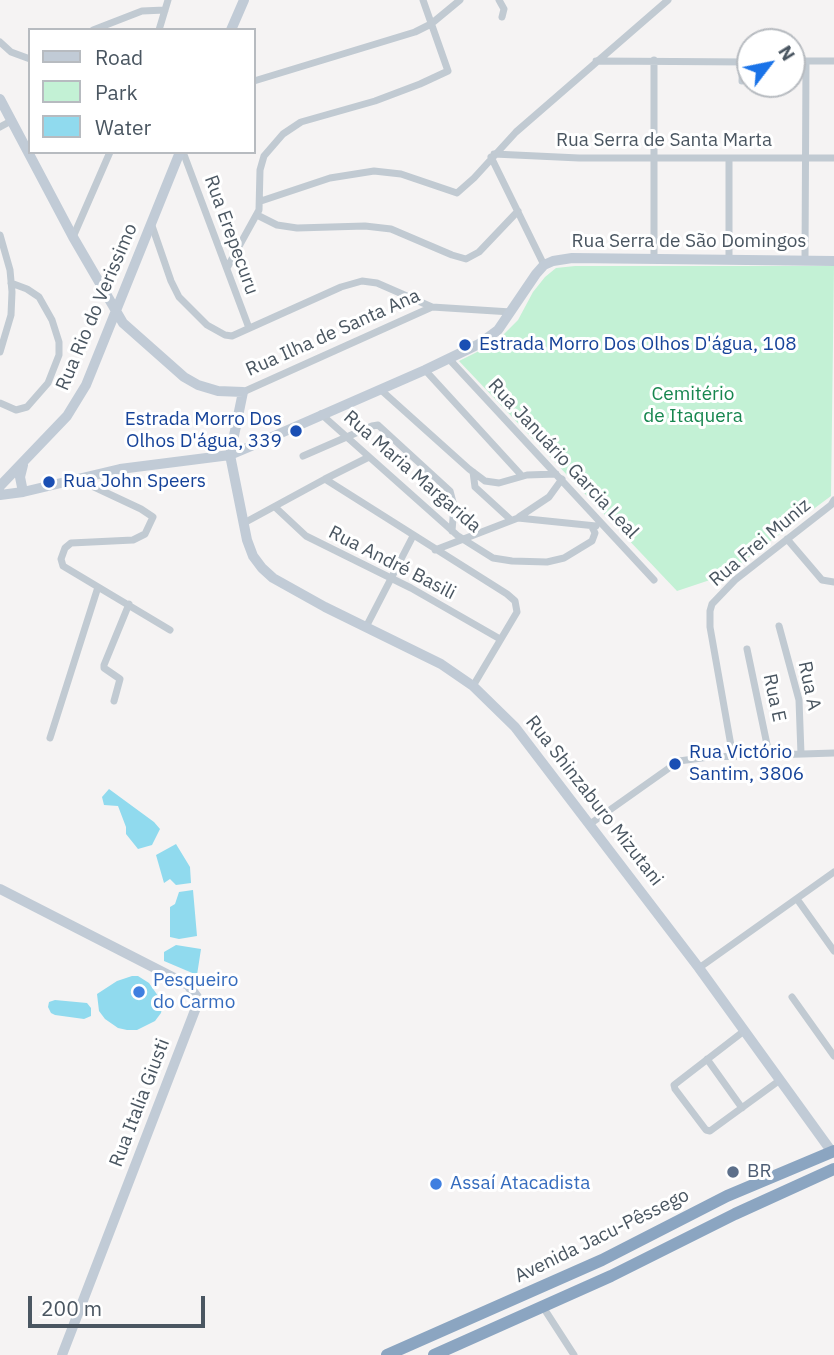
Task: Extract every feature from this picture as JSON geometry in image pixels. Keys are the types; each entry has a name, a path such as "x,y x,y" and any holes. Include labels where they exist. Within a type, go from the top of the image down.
{"highway":[{"name":"Avenida Jacu-Pêssego","path":"387,1355 593,1264 727,1196 833,1152"},
{"name":"Avenida Jacu-Pêssego","path":"434,1355 543,1307 834,1169"}],"street":[{"path":"160,28 168,0"},
{"path":"233,28 244,0"},
{"path":"227,268 257,215 261,201 260,170 264,156 291,127 375,101 448,71 423,0"},
{"path":"256,80 415,32 431,24 460,0"},
{"path":"499,0 504,9 502,18"},
{"path":"261,201 330,178 374,171 401,174 457,193 493,155 595,61 668,0"},
{"path":"98,28 142,11 165,10"},
{"path":"0,42 12,52 28,58"},
{"path":"653,259 654,60"},
{"path":"595,61 736,62"},
{"path":"806,61 834,61"},
{"path":"805,260 806,98"},
{"name":"Rua Ilha de Santa Ana","path":"0,99 28,145"},
{"path":"0,127 11,121"},
{"path":"73,237 109,154"},
{"name":"Rua Rio do Verissimo","path":"0,486 77,402 180,154"},
{"name":"Rua Erepecuru","path":"182,154 249,328"},
{"path":"0,495 96,474 230,455 425,370 490,336 504,323 544,265 493,155"},
{"name":"Rua Serra de Santa Marta","path":"493,155 834,158"},
{"name":"Rua Ilha de Santa Ana","path":"36,157 73,237 123,323 184,377 208,389 243,392 432,307 511,312"},
{"path":"729,158 729,260"},
{"path":"257,215 277,225 297,228 365,226 391,229 466,259 479,252 518,211"},
{"path":"151,223 170,281 179,297 207,325 225,335 232,336 341,287 362,281 387,287 432,307"},
{"path":"0,235 9,263 11,283 11,315 0,352"},
{"name":"Rua Serra de São Domingos","path":"544,265 572,258 834,261"},
{"path":"0,403 16,410 27,407 48,383 59,355 59,342 52,320 39,297 11,283"},
{"path":"101,288 124,292"},
{"name":"Rua Januário Garcia Leal","path":"449,359 654,580"},
{"path":"425,370 522,476"},
{"path":"381,390 473,472 492,483 522,476 559,476 550,497 514,519 435,550"},
{"name":"Rua Shinzaburo Mizutani","path":"243,392 230,455 253,556 273,579 441,664 474,687 515,727 699,968 833,1152"},
{"name":"Rua Maria Margarida","path":"321,414 452,531 493,558 547,562 564,558 592,541 594,530"},
{"path":"303,456 372,426 381,427 450,491 453,497 452,531"},
{"path":"244,523 369,457"},
{"path":"23,492 20,477 24,461"},
{"path":"473,472 475,487 514,519 594,530 603,525"},
{"path":"96,474 98,490"},
{"path":"75,479 153,517 148,530 138,538 77,542 65,548 61,559 62,566 170,631"},
{"path":"325,479 515,601 517,611 474,687"},
{"name":"Rua Frei Muniz","path":"733,757 710,628 710,611 724,590 834,500"},
{"name":"Rua André Basili","path":"275,507 306,536 391,578 500,639"},
{"path":"366,627 413,536"},
{"path":"787,539 822,580 834,582"},
{"path":"50,738 98,587"},
{"path":"114,701 120,679 104,668 104,665 129,604"},
{"name":"Rua A","path":"779,626 799,700 801,754"},
{"name":"Rua E","path":"747,649 769,754"},
{"path":"590,824 680,761 690,758 834,753"},
{"path":"699,968 834,872"},
{"name":"Rua Italia Giusti","path":"0,889 188,985 197,997 197,1005 62,1355"},
{"path":"797,899 834,951"},
{"path":"792,998 834,1056"},
{"path":"744,1031 674,1084 675,1089 706,1130 712,1130 780,1080"},
{"path":"707,1059 742,1108"},
{"path":"543,1307 574,1355"}],"green space":[{"name":"Cemitério de Itaquera","path":"834,266 831,496 725,575 677,591 459,361 503,335 518,320 533,292 545,277 556,268"}],"water":[{"path":"109,789 160,829 152,845 138,849 126,834 118,806 104,805 102,797"},
{"path":"176,844 190,867 191,883 176,885 170,879 164,883 156,855"},
{"path":"193,890 197,936 179,939 170,937 170,907 175,904 179,892"},
{"path":"176,945 201,949 197,975 164,961 164,952"},
{"path":"138,976 149,983 163,1003 161,1013 155,1021 137,1030 127,1030 118,1028 105,1019 99,1011 97,994 117,981"},
{"path":"55,1000 87,1003 91,1008 91,1016 84,1019 55,1015 48,1007 49,1002"}],"place":[{"name":"Estrada Morro Dos Olhos D'água, 108","path":"465,345"},
{"name":"Estrada Morro Dos Olhos D'água, 339","path":"296,431"},
{"name":"Rua John Speers","path":"49,482"},
{"name":"Rua Victório Santim, 3806","path":"675,764"},
{"name":"Pesqueiro do Carmo","path":"139,992"},
{"name":"BR","path":"733,1172"},
{"name":"Assaí Atacadista","path":"436,1184"}]}
